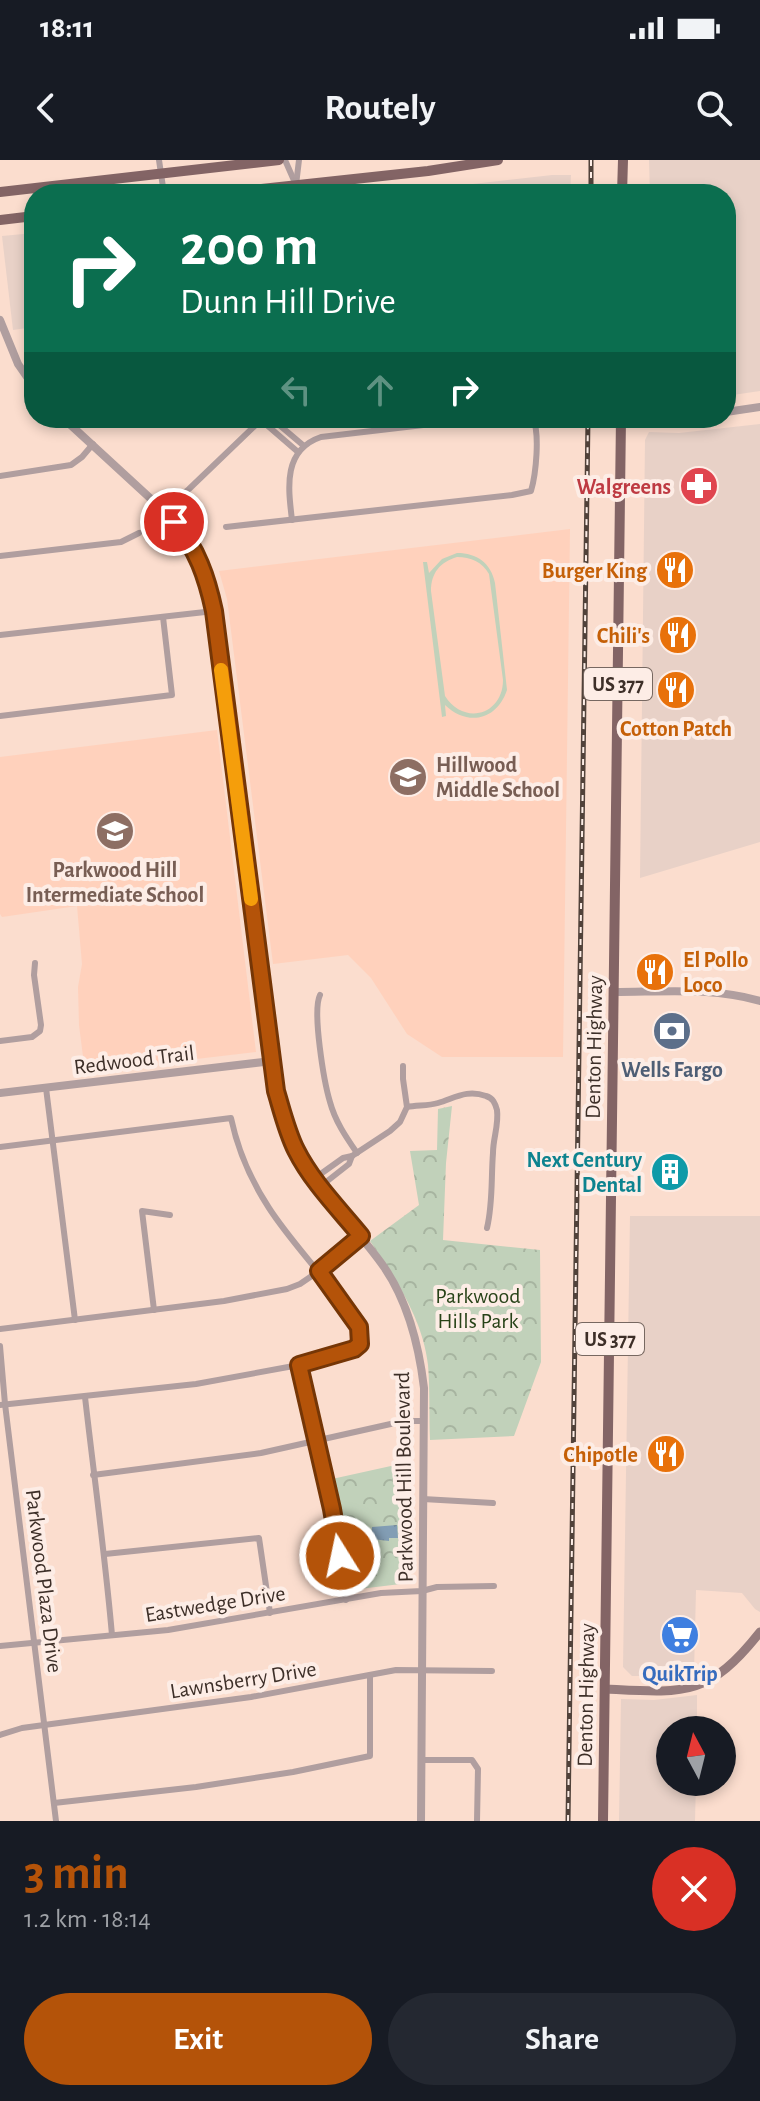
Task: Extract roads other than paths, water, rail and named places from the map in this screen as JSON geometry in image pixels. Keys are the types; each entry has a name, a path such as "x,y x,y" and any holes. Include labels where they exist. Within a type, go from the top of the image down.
{"main road":[{"path":"72,184 282,160"},
{"path":"333,184 498,160"},
{"path":"615,160 623,165"},
{"path":"0,192 24,189"},
{"path":"0,220 24,217"},
{"name":"Denton Highway","path":"603,1821 621,428"},
{"path":"605,1689 661,1692 692,1688 734,1663 760,1632"}],"street":[{"path":"159,160 162,184"},
{"path":"282,160 294,184"},
{"path":"297,184 299,160"},
{"path":"0,320 24,373"},
{"path":"736,411 760,407"},
{"name":"Parkwood Hill Boulevard","path":"75,428 163,510 179,528 203,568 214,611 276,1091 297,1151 385,1268 397,1290 421,1367 424,1388 421,1821"},
{"path":"163,510 253,428"},
{"path":"272,428 298,452"},
{"path":"283,428 304,446"},
{"path":"292,520 289,492 291,470 298,452 304,446 321,437 398,428"},
{"path":"226,527 531,491 537,428"},
{"path":"0,476 71,465 93,444"},
{"path":"0,556 121,542 139,533"},
{"path":"0,635 214,611"},
{"path":"0,716 172,695 163,617"},
{"path":"0,1041 32,1037 38,1033 41,1025 35,963"},
{"path":"614,992 716,992 760,1001"},
{"path":"320,995 317,1008 320,1048 330,1102 355,1154"},
{"name":"Redwood Trail","path":"0,1093 272,1061"},
{"path":"318,1182 343,1158 355,1154 400,1122 407,1107 403,1066"},
{"path":"46,1088 75,1320"},
{"path":"407,1107 439,1103 465,1094 483,1095 495,1102 497,1125 487,1228"},
{"path":"0,1147 231,1118 245,1167 256,1188 359,1327 360,1344 354,1349 299,1365 196,1384 3,1405"},
{"path":"154,1310 142,1211 170,1215"},
{"path":"0,1329 224,1301 287,1289 319,1271 361,1236"},
{"name":"Parkwood Plaza Drive","path":"0,1346 3,1405 56,1821"},
{"path":"299,1365 332,1509 346,1600"},
{"path":"85,1397 112,1635"},
{"path":"93,1475 261,1453 404,1421 423,1421"},
{"path":"423,1499 493,1503"},
{"path":"105,1554 259,1538 270,1613"},
{"name":"Eastwedge Drive","path":"0,1646 168,1630 381,1593 437,1587 494,1586"},
{"name":"Lawnsberry Drive","path":"0,1735 22,1728 251,1697 396,1670 492,1671"},
{"path":"54,1803 196,1787 370,1756 370,1676"},
{"path":"421,1760 472,1760 475,1763 478,1769 477,1821"}],"water":[{"path":"397,1525 398,1538 389,1538 389,1541 372,1539 372,1527"}],"railway":[{"path":"591,160 591,184"},
{"path":"568,1821 588,428"}],"place":[{"name":"Walgreens","path":"699,486"},
{"name":"Burger King","path":"675,570"},
{"name":"Chili's","path":"678,635"},
{"name":"Cotton Patch","path":"676,690"},
{"name":"Hillwood Middle School","path":"408,777"},
{"name":"Parkwood Hill Intermediate School","path":"115,831"},
{"name":"El Pollo Loco","path":"655,972"},
{"name":"Wells Fargo","path":"672,1031"},
{"name":"Next Century Dental","path":"670,1172"},
{"name":"Chipotle","path":"666,1454"},
{"name":"QuikTrip","path":"680,1635"}],"park label":[{"name":"Parkwood Hills Park","path":"478,1308"}]}
